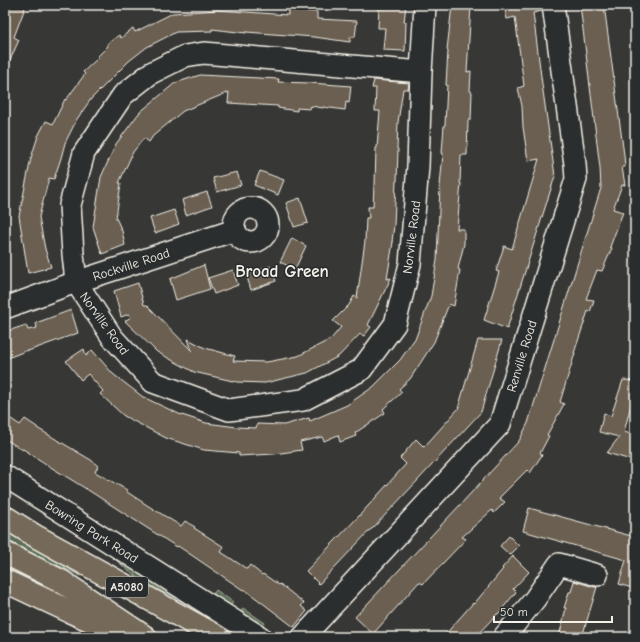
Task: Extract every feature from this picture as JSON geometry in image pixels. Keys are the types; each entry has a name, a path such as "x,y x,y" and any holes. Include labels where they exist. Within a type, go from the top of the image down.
{"highway":[{"name":"A5080","path":"5,517 37,537 218,637"},
{"path":"5,552 61,581 145,637"},
{"path":"5,581 128,637"}],"street":[{"name":"Norville Road","path":"421,72 204,53 185,56 151,73 123,94 84,153 70,205 73,254 76,282 112,337 153,382 229,410 303,400 361,370 395,324 410,264 418,166 425,5"},
{"name":"Renville Road","path":"303,637 500,424 576,179 553,5"},
{"name":"Rockville Road","path":"5,308 76,282 235,230"},
{"name":"Bowring Park Road","path":"5,476 260,637"},
{"path":"509,636 559,564 597,575"}],"green space":[{"path":"5,528 81,576 33,554 5,539"},
{"path":"106,552 227,626 143,581"},
{"path":"216,590 233,602 228,610 210,599"},
{"path":"243,608 265,623 261,628 239,616"}],"building":[{"path":"5,5 26,5 14,37 19,40 5,71"},
{"path":"386,5 406,5 404,22 406,22 405,51 383,50 385,28 378,28 379,8 385,8"},
{"path":"452,5 471,5 467,72 471,71 471,120 468,120 467,155 461,155 461,183 457,229 464,229 464,244 458,269 460,270 454,306 449,304 434,342 410,379 399,389 402,392 383,409 385,413 355,433 356,436 340,442 338,435 324,441 322,437 300,442 302,450 274,454 239,456 239,453 204,450 166,438 124,416 100,394 103,391 88,374 81,380 66,361 84,349 86,356 92,350 113,374 143,397 179,414 206,423 256,428 257,424 284,425 309,418 310,421 347,405 373,387 400,360 416,337 431,296 437,260 440,186 447,85 447,50"},
{"path":"504,5 541,5 542,11 533,13 555,176 507,329 484,320 499,272 496,271 504,246 512,249 539,159 528,161 523,127 522,106 518,88 524,86 515,17 507,19"},
{"path":"580,5 604,5 624,155 625,167 622,167 625,185 622,185 613,209 623,212 610,247 612,248 602,271 597,270 586,299 594,300 590,312 588,311 574,353 560,402 564,404 547,435 549,436 540,453 542,455 530,473 527,470 499,498 505,502 494,513 492,510 462,537 466,539 423,584 419,582 373,634 355,617 519,441 528,423 601,188 600,168"},
{"path":"218,10 288,15 289,10 317,12 317,19 357,21 355,37 350,37 350,42 314,37 246,33 212,29 212,31 176,32 147,47 129,61 91,99 77,119 65,143 54,179 49,178 39,217 45,249 51,267 28,273 19,216 31,158 38,136 46,121 53,124 65,99 66,100 85,74 83,72 98,58 97,57 108,46 107,44 119,35 121,38 133,28 135,32 173,13"},
{"path":"200,75 279,79 278,82 351,86 349,103 346,102 345,110 311,106 310,109 297,108 297,111 278,108 278,106 228,103 229,92 183,111 153,136 149,142 144,138 133,152 119,183 121,183 116,218 122,231 125,245 102,254 93,227 101,177 116,144 139,113 175,83"},
{"path":"374,80 409,83 408,89 403,89 398,122 397,181 393,242 387,279 391,278 368,325 371,327 364,336 360,334 339,356 307,373 265,383 237,382 194,372 157,352 125,321 131,317 129,314 121,317 114,291 138,283 144,305 147,305 192,351 188,339 205,348 235,356 233,361 267,362 298,356 331,339 341,327 333,321 349,305 354,296 357,298 365,241 366,218 369,218 368,207 373,207 376,148 380,111 375,111 376,88 372,88"},
{"path":"260,171 284,180 278,195 254,185"},
{"path":"237,172 241,185 217,192 213,178"},
{"path":"207,192 212,206 186,215 182,200"},
{"path":"300,198 308,223 294,227 286,203"},
{"path":"174,210 179,224 155,233 150,218"},
{"path":"292,238 306,246 295,269 280,262"},
{"path":"204,265 210,289 176,300 170,279"},
{"path":"270,266 276,281 251,290 246,274"},
{"path":"233,270 238,285 214,294 208,278"},
{"path":"71,310 78,333 5,359 5,332 26,325 28,330 37,328 36,323"},
{"path":"478,340 502,340 481,412 319,584 306,571 406,464 400,458 416,439 424,447 458,409"},
{"path":"623,380 635,381 635,397 633,397 624,432 635,435 635,451 633,450 631,460 607,453 619,437 599,432 604,413 611,416"},
{"path":"5,415 20,425 25,419 37,428 91,460 98,466 95,472 127,490 127,492 150,507 181,526 185,521 195,527 194,528 224,547 221,552 247,569 250,565 262,575 263,574 279,585 280,584 304,603 301,606 307,611 294,627 244,589 243,590 178,546 177,547 5,439"},
{"path":"529,508 635,537 635,580 632,588 619,584 626,560 523,531"},
{"path":"509,536 519,546 510,555 500,546"},
{"path":"513,556 529,572 513,589 516,592 498,614 475,637 443,637 473,603 474,604"},
{"path":"574,581 597,587 582,637 559,637 566,608 564,608"}],"district":[{"name":"Broad Green","path":"282,271"}]}
